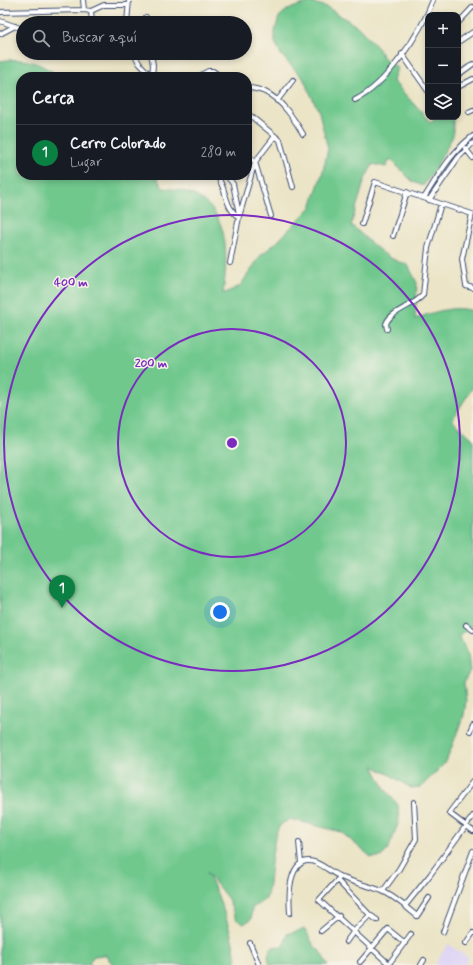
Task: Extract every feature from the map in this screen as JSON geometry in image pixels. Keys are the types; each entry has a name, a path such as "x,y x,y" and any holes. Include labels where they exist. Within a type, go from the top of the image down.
{"street":[{"path":"83,0 84,10"},
{"path":"354,100 367,94 402,54 418,33 433,0"},
{"path":"0,12 91,11 101,6 128,2 127,16"},
{"path":"461,20 473,7"},
{"path":"91,11 91,16"},
{"path":"0,21 15,26"},
{"path":"0,34 15,26"},
{"path":"461,40 473,32"},
{"path":"402,54 425,87"},
{"path":"138,60 147,72"},
{"path":"151,60 151,72"},
{"path":"461,73 473,64"},
{"path":"206,72 217,72"},
{"path":"461,85 473,79"},
{"path":"278,101 293,80"},
{"path":"252,88 265,92 278,101 292,117 303,134"},
{"path":"252,117 275,136 282,145 294,187"},
{"path":"252,172 255,162 275,136"},
{"path":"424,198 461,146 473,136"},
{"path":"429,200 466,149 473,143"},
{"path":"461,146 466,149 473,158"},
{"path":"252,159 255,162 271,216"},
{"path":"220,180 231,211 239,216"},
{"path":"230,180 233,184 239,216"},
{"path":"230,263 239,216 250,180"},
{"path":"362,224 375,182 472,214 462,259 466,286 473,288"},
{"path":"393,236 407,192"},
{"path":"387,329 386,324 390,317 418,301 423,295 428,248 441,204"},
{"path":"466,625 473,630"},
{"path":"470,731 473,724"},
{"path":"473,781 450,810 450,815 473,830"},
{"path":"383,891 399,869 416,839 414,802"},
{"path":"405,906 430,876 473,816"},
{"path":"290,913 289,891 292,879 301,863 299,842"},
{"path":"443,932 473,851"},
{"path":"301,863 307,861 314,862 338,878 370,915 377,920"},
{"path":"338,878 383,891 417,916 429,898"},
{"path":"338,878 319,900 338,916 389,965 411,934"},
{"path":"346,942 354,931 370,915"},
{"path":"321,932 338,916"},
{"path":"360,962 388,929 405,943"},
{"path":"466,944 473,932"},
{"path":"250,943 259,965"},
{"path":"421,965 424,960"}],"shaded area":[{"path":"448,944 469,958 465,965 435,965"}],"green space":[{"path":"310,2 327,7 358,27 378,48 383,57 397,68 393,81 425,116 425,120 430,122 432,120 453,120 453,136 435,169 423,186 413,182 390,159 386,167 373,164 365,179 351,225 384,254 408,265 417,283 415,319 451,309 466,309 473,311 473,387 452,420 473,439 473,625 459,635 468,655 470,671 464,682 466,701 464,715 446,762 421,787 411,788 373,766 385,789 398,805 399,821 388,850 381,857 371,857 341,832 290,819 283,823 277,831 266,899 252,908 251,919 244,924 236,919 228,899 207,872 226,917 233,942 237,965 113,965 106,955 94,956 89,962 91,965 0,965 0,61 25,60 39,64 52,72 16,72 16,180 158,180 163,188 185,192 201,199 212,210 220,223 224,239 226,256 223,294 240,286 261,255 277,242 311,207 323,171 328,149 319,112 303,78 281,55 275,42 275,31 279,17 287,10"},
{"path":"305,929 314,946 319,950 328,965 270,965 268,957 270,949 276,946 282,947 287,934"}],"place":[{"name":"Cerro Colorado","path":"62,608"}]}
